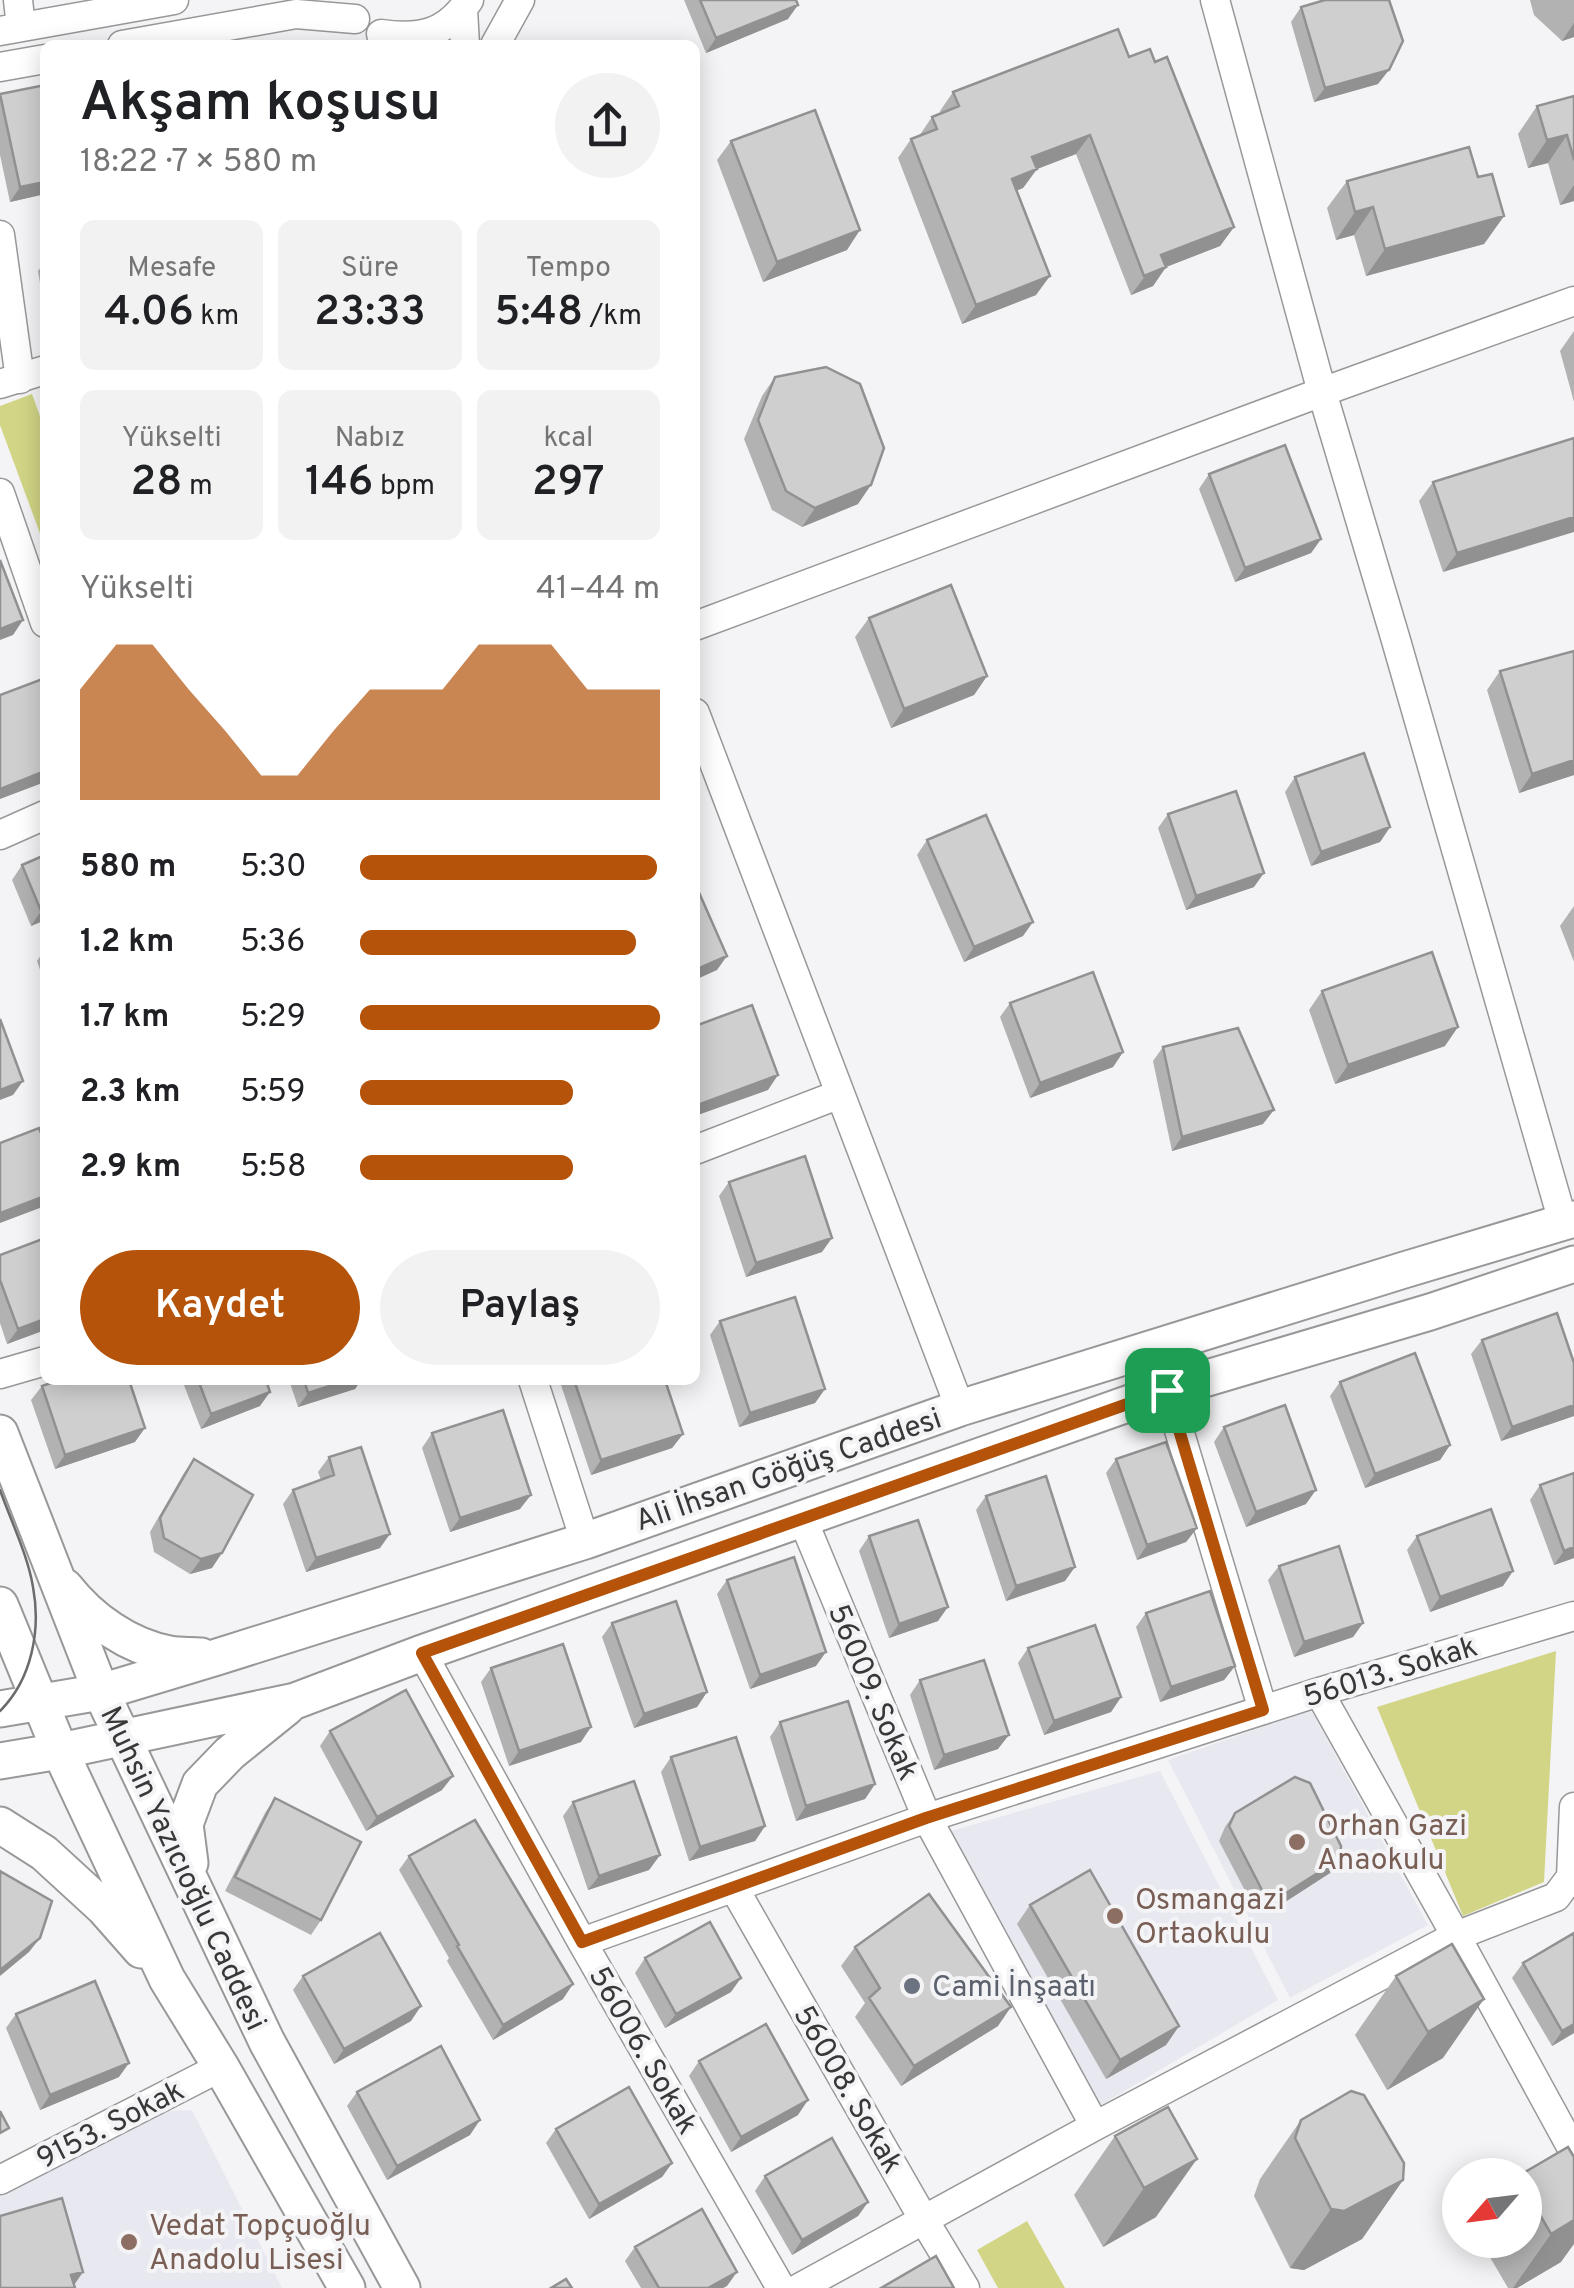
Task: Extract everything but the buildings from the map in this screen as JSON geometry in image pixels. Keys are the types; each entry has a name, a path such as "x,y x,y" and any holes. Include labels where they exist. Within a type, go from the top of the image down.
{"main road":[{"name":"Ali İhsan Göğüş Caddesi","path":"0,1709 101,1692 217,1657 585,1541 960,1408 1569,1221"},
{"name":"Ali İhsan Göğüş Caddesi","path":"0,1761 295,1701 1167,1390 1430,1312 1574,1264"},
{"name":"Muhsin Yazıcıoğlu Caddesi","path":"0,1433 101,1692 267,2042 402,2288"},
{"path":"52,1570 82,1609 122,1637 168,1654 217,1657"},
{"name":"Muhsin Yazıcıoğlu Caddesi","path":"0,1604 60,1751 167,1979 347,2288"},
{"path":"192,1884 185,1824 200,1784 230,1753 295,1701"},
{"path":"0,1825 44,1853 104,1908 167,1979"}],"street":[{"path":"13,19 174,0"},
{"path":"498,40 520,0"},
{"path":"1215,0 1322,392 1569,1221"},
{"path":"150,40 296,14 348,9 387,40 411,38 440,30 466,4"},
{"path":"465,40 466,4"},
{"path":"0,67 40,60"},
{"path":"0,235 30,376"},
{"path":"700,624 1574,302"},
{"path":"0,494 40,610"},
{"path":"700,734 960,1408"},
{"path":"0,835 40,817"},
{"path":"700,1148 840,1094"},
{"path":"0,1374 40,1362"},
{"path":"534,1385 585,1541"},
{"path":"1167,1390 1263,1710"},
{"name":"56009. Sokak","path":"803,1520 926,1818 1095,2126"},
{"name":"56013. Sokak","path":"582,1942 926,1818 1319,1692 1574,1616"},
{"name":"56006. Sokak","path":"422,1653 781,2288"},
{"path":"1319,1692 1574,2152"},
{"path":"799,2288 1095,2126 1456,1936 1556,1896 1571,1878 1574,1807"},
{"name":"56008. Sokak","path":"734,1888 966,2288"},
{"name":"9153. Sokak","path":"0,2180 221,2068"}],"shaded area":[{"name":"Orhan Gazi Anaokulu","path":"1311,1710 1428,1925 1290,1998 1168,1760"},
{"name":"Osmangazi Ortaokulu","path":"1160,1771 1278,2000 1099,2106 951,1831"},
{"name":"Vedat Topçuoğlu Anadolu Lisesi","path":"192,2110 282,2288 0,2288 0,2196 168,2111"}],"green space":[{"path":"32,394 40,416 40,533 0,425 0,406"},
{"path":"1556,1651 1544,1882 1463,1916 1377,1707"},
{"path":"1027,2221 1065,2288 998,2288 977,2250"}],"tram line":[{"path":"0,1490 27,1563 36,1620 27,1669 0,1711"}],"place":[{"name":"Orhan Gazi Anaokulu","path":"1297,1842"},
{"name":"Osmangazi Ortaokulu","path":"1115,1916"},
{"name":"Cami İnşaatı","path":"912,1986"},
{"name":"Vedat Topçuoğlu Anadolu Lisesi","path":"129,2242"}],"route":[{"path":"1167,1390 1263,1710 926,1818 582,1942 422,1653 1167,1390"}]}
